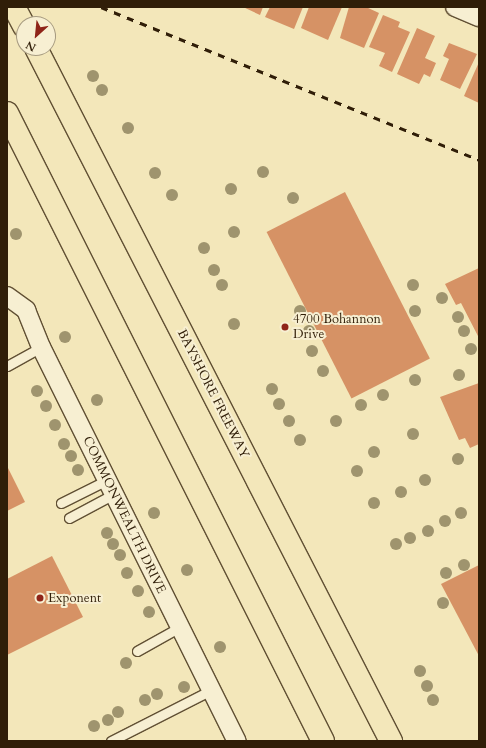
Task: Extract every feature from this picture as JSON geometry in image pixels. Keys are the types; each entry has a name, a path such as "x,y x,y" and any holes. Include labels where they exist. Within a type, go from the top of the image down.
{"highway":[{"path":"14,7 19,16"},
{"name":"BAYSHORE FREEWAY","path":"40,56 391,741"},
{"path":"7,113 323,741"}],"street":[{"name":"COMMONWEALTH DRIVE","path":"7,296 26,310 41,347 237,741"}],"lane":[{"path":"7,366 41,347"},
{"path":"61,503 110,487"},
{"path":"69,518 110,487"},
{"path":"137,651 180,627"},
{"path":"111,741 211,690"}],"building":[{"path":"243,7 263,7 260,15"},
{"path":"270,7 303,7 294,29 265,17"},
{"path":"309,7 342,7 328,40 301,28"},
{"path":"349,7 366,7 379,13 364,48 340,38"},
{"path":"383,15 400,22 398,27 410,32 392,72 379,66 385,53 369,47"},
{"path":"417,28 435,36 425,58 436,63 430,77 424,74 419,84 397,74"},
{"path":"449,43 477,54 460,89 440,80 449,59 443,56"},
{"path":"479,62 479,103 464,96"},
{"path":"345,192 430,359 351,399 267,232"},
{"path":"479,268 479,338 461,303 456,305 445,284"},
{"path":"479,383 479,444 470,448 465,438 459,440 440,397"},
{"path":"7,466 25,502 7,511"},
{"name":"Exponent","path":"52,556 83,617 7,655 7,579"},
{"path":"479,565 479,656 441,584"}],"railway":[{"path":"101,7 479,160"}],"place":[{"name":"4700 Bohannon Drive","path":"285,327"},
{"name":"Exponent","path":"40,598"}]}
